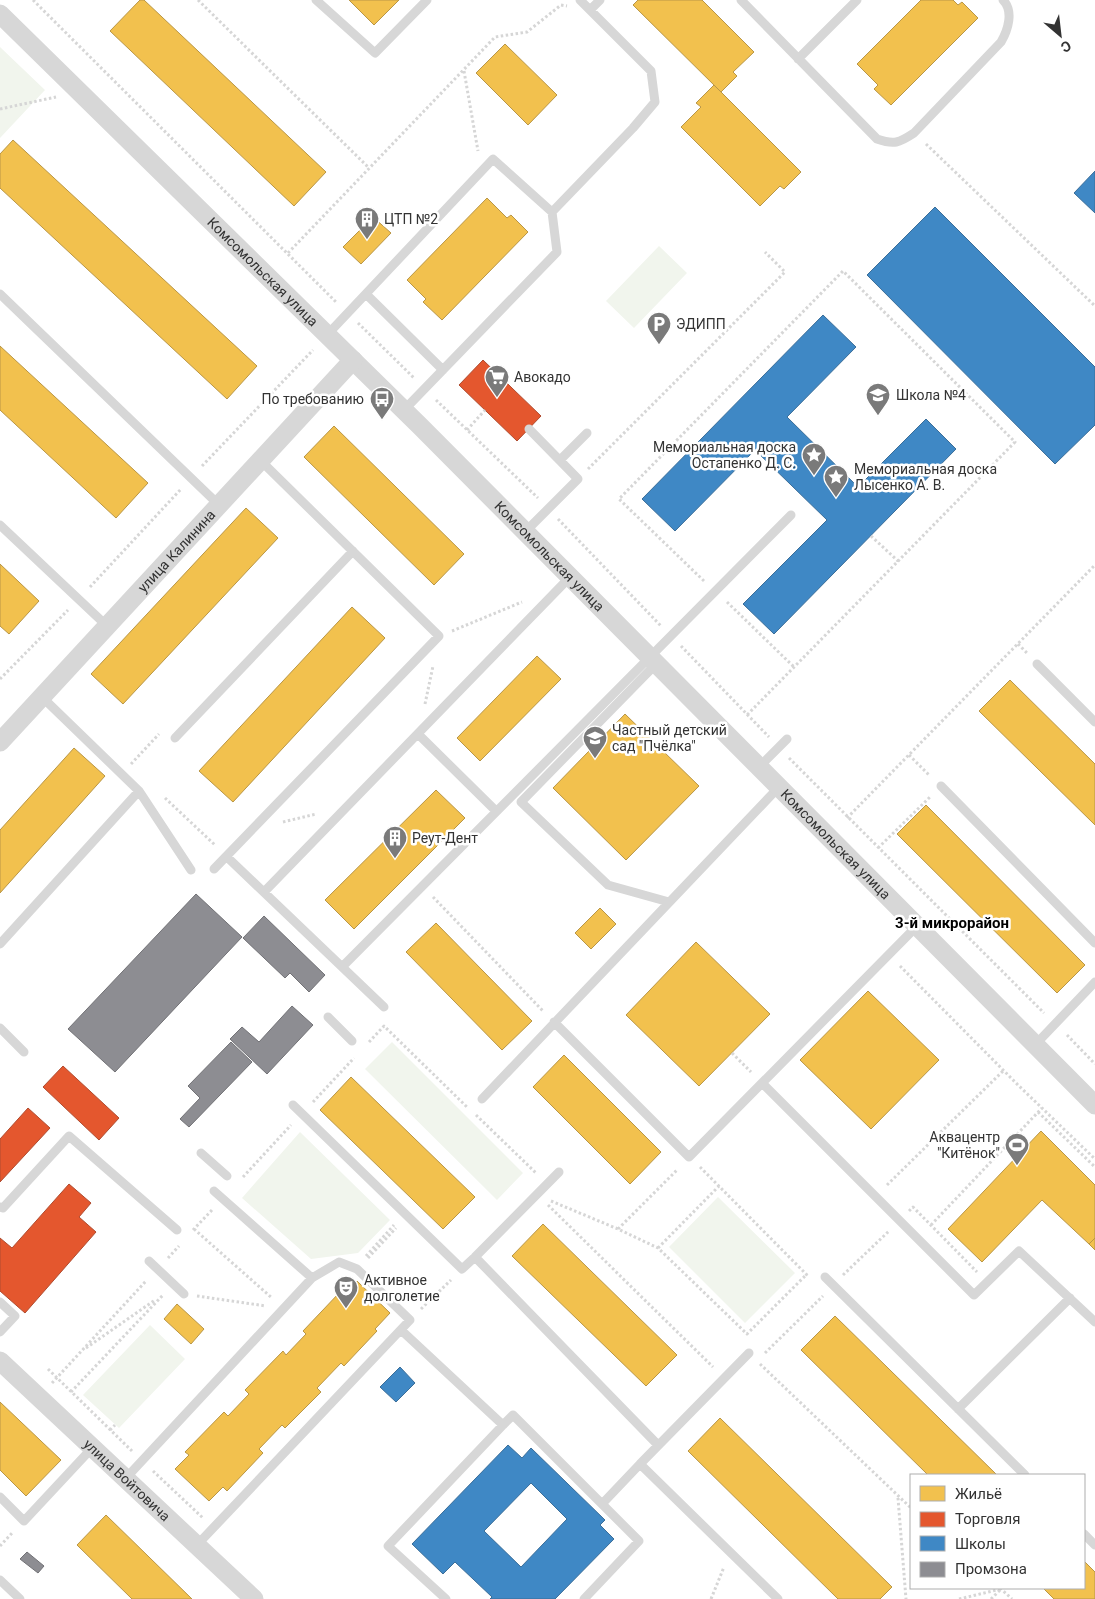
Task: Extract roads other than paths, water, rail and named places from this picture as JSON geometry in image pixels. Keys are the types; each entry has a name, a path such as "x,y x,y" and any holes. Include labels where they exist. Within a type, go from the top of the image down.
{"street":[{"name":"Комсомольская улица","path":"0,14 323,339 353,360 404,410 1095,1105"},
{"name":"улица Калинина","path":"0,742 353,360"},
{"name":"улица Войтовича","path":"0,1361 254,1599"}],"lane":[{"path":"316,0 375,53 427,0"},
{"path":"552,212 633,128 655,102 651,71 580,0"},
{"path":"590,10 600,0"},
{"path":"741,0 877,139 890,143 904,140 914,133 1001,42 1007,31 1009,17 1007,1"},
{"path":"798,60 857,0"},
{"path":"323,339 492,159 552,212 558,252 404,410"},
{"path":"0,294 219,505"},
{"path":"366,294 442,370"},
{"path":"525,532 578,479 529,429"},
{"path":"560,460 587,433"},
{"path":"214,869 440,636 260,460"},
{"path":"669,902 608,885 521,802 653,660 670,635 791,515"},
{"path":"0,525 107,626"},
{"path":"175,738 353,551"},
{"path":"264,892 570,577"},
{"path":"343,966 496,811 653,660"},
{"path":"1037,664 1095,722"},
{"path":"42,697 140,790 191,870"},
{"path":"418,734 496,811"},
{"path":"759,767 787,739"},
{"path":"941,786 1095,943"},
{"path":"482,1099 779,787"},
{"path":"0,944 140,790"},
{"path":"227,857 384,1007"},
{"path":"554,1022 689,1157 917,926"},
{"path":"1035,1045 1095,982"},
{"path":"328,1017 352,1041"},
{"path":"0,1028 24,1052"},
{"path":"762,1083 974,1295 1020,1251 1095,1322"},
{"path":"293,1105 462,1269 559,1172"},
{"path":"0,1207 3,1208 69,1136 177,1230"},
{"path":"202,1152 227,1176"},
{"path":"214,1190 312,1278"},
{"path":"475,1257 658,1445"},
{"path":"149,1261 184,1294"},
{"path":"126,1478 312,1278 339,1262 356,1269 410,1320 197,1545"},
{"path":"825,1277 1023,1474"},
{"path":"958,1409 1070,1298"},
{"path":"0,1302 16,1316 0,1332"},
{"path":"401,1330 503,1425"},
{"path":"602,1504 749,1353"},
{"path":"446,1599 388,1546 513,1415 639,1541 584,1599"},
{"path":"0,1497 24,1521 93,1447"},
{"path":"640,1464 778,1599"},
{"path":"1085,1535 1095,1545"},
{"path":"0,1580 20,1599"}],"place":[{"name":"ЦТП №2","path":"367,240"},
{"name":"ЭДИПП","path":"659,345"},
{"name":"Авокадо","path":"497,398"},
{"name":"Школа №4","path":"878,416"},
{"name":"По требованию","path":"382,420"},
{"name":"Мемориальная доска Остапенко Д. С.","path":"814,476"},
{"name":"Мемориальная доска Лысенко А. В.","path":"836,498"},
{"name":"Частный детский сад \"Пчёлка\"","path":"595,759"},
{"name":"Реут-Дент","path":"395,859"},
{"name":"Аквацентр \"Китёнок\"","path":"1017,1166"},
{"name":"Активное долголетие","path":"346,1309"}],"district":[{"name":"3-й микрорайон","path":"952,923"}]}
